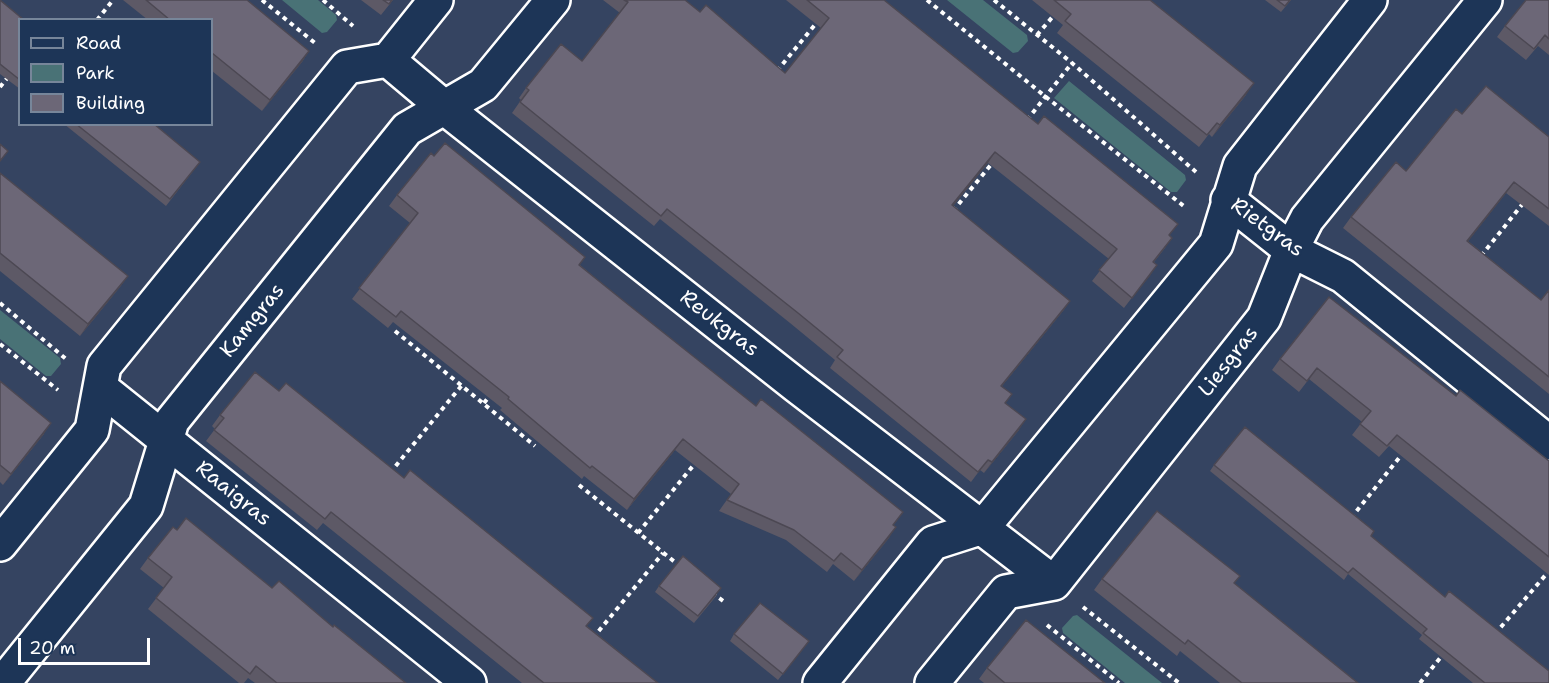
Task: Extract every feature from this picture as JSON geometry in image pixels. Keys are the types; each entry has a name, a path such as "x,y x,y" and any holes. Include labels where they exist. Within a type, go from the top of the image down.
{"street":[{"path":"0,544 92,430 104,366 346,67 388,60 436,0"},
{"name":"Kamgras","path":"3,683 146,506 172,421 407,129 483,86 553,0"},
{"path":"820,683 933,543 983,527 1216,244 1240,166 1370,0"},
{"name":"Liesgras","path":"1054,583 1264,318 1291,250 1307,219 1485,0"},
{"name":"Reukgras","path":"388,60 445,108 797,386 1054,583"},
{"name":"Rietgras","path":"1228,200 1291,250 1343,276 1549,443"},
{"name":"Raaigras","path":"98,403 166,440 469,683"},
{"path":"932,683 1006,592 1054,583"}],"path":[{"path":"99,18 113,0"},
{"path":"262,0 346,67"},
{"path":"927,0 1218,233"},
{"name":"Rietgras","path":"994,0 1072,63 1228,200"},
{"path":"1037,35 1059,9"},
{"path":"772,78 821,17"},
{"path":"1023,125 1072,63"},
{"path":"0,87 13,71"},
{"path":"948,217 1001,152"},
{"path":"1474,265 1531,193"},
{"path":"0,303 98,403"},
{"path":"395,330 535,446"},
{"path":"0,344 98,403"},
{"path":"386,478 462,385"},
{"path":"484,403 498,385"},
{"path":"1349,520 1407,448"},
{"path":"638,533 698,459"},
{"path":"579,485 690,574"},
{"path":"587,646 663,553"},
{"path":"1492,638 1549,571"},
{"path":"1054,583 1179,683"},
{"path":"708,589 726,603"},
{"path":"1006,592 1119,683"},
{"path":"1420,683 1449,647"}],"green space":[{"path":"282,0 318,0 336,15 337,20 327,32 322,33"},
{"path":"947,0 983,0 1027,35 1028,41 1018,52 1013,53"},
{"path":"1069,81 1185,175 1186,180 1177,192 1171,192 1054,98"},
{"path":"0,310 60,358 61,364 51,376 46,376 0,339"},
{"path":"1077,615 1162,683 1125,683 1063,633 1062,628 1073,616"}],"building":[{"path":"0,0 22,18 18,18 18,78 0,64"},
{"path":"146,0 247,0 309,51 270,100 213,54 213,18 168,18"},
{"path":"624,0 685,0 700,12 706,5 785,73 829,18 807,0 884,0 1038,124 1044,116 1178,224 1169,235 1172,238 1153,262 1157,265 1132,298 1099,270 1117,249 995,152 952,205 1070,301 1001,386 1012,394 1005,403 1026,419 992,462 988,460 978,472 837,357 843,350 798,313 667,209 661,216 520,102 529,90 526,88 561,44 582,61 628,2"},
{"path":"1054,0 1150,0 1254,83 1220,125 1217,123 1207,135 1065,21 1071,14"},
{"path":"1277,0 1290,0 1285,6"},
{"path":"1526,0 1549,0 1549,39 1545,35 1534,49 1505,26"},
{"path":"1486,86 1549,137 1549,209 1514,182 1467,241 1541,300 1549,290 1549,377 1351,217 1396,162 1406,171 1456,109 1462,114"},
{"path":"79,126 156,126 200,162 170,199"},
{"path":"445,143 585,257 579,265 756,406 761,399 903,512 893,525 896,527 862,570 841,553 834,561 794,530 727,500 739,484 683,439 634,499 592,466 590,468 508,399 509,397 401,311 396,317 359,288 418,213 397,195 431,153 434,156"},
{"path":"0,144 8,151 0,161"},
{"path":"0,173 128,276 88,324 0,253"},
{"path":"1329,297 1456,396 1460,390 1549,461 1549,557 1397,435 1387,446 1360,424 1371,411 1317,368 1307,381 1280,359"},
{"path":"255,372 279,391 286,383 404,478 410,470 593,618 586,626 658,683 544,683 331,512 325,519 214,430 224,418 220,415"},
{"path":"0,381 51,423 11,474 0,465"},
{"path":"1245,427 1374,531 1371,536 1445,597 1449,591 1549,671 1549,683 1485,683 1423,633 1427,629 1353,568 1348,573 1214,465"},
{"path":"1157,511 1240,576 1234,583 1358,683 1242,683 1188,640 1185,644 1102,579"},
{"path":"186,518 272,588 279,581 333,627 334,625 406,683 277,683 256,666 250,674 156,598 172,577 148,558 173,527 177,530"},
{"path":"683,556 721,588 698,616 659,586"},
{"path":"760,603 809,641 783,674 734,634"},
{"path":"1026,620 1105,683 1005,683 987,668"}]}
